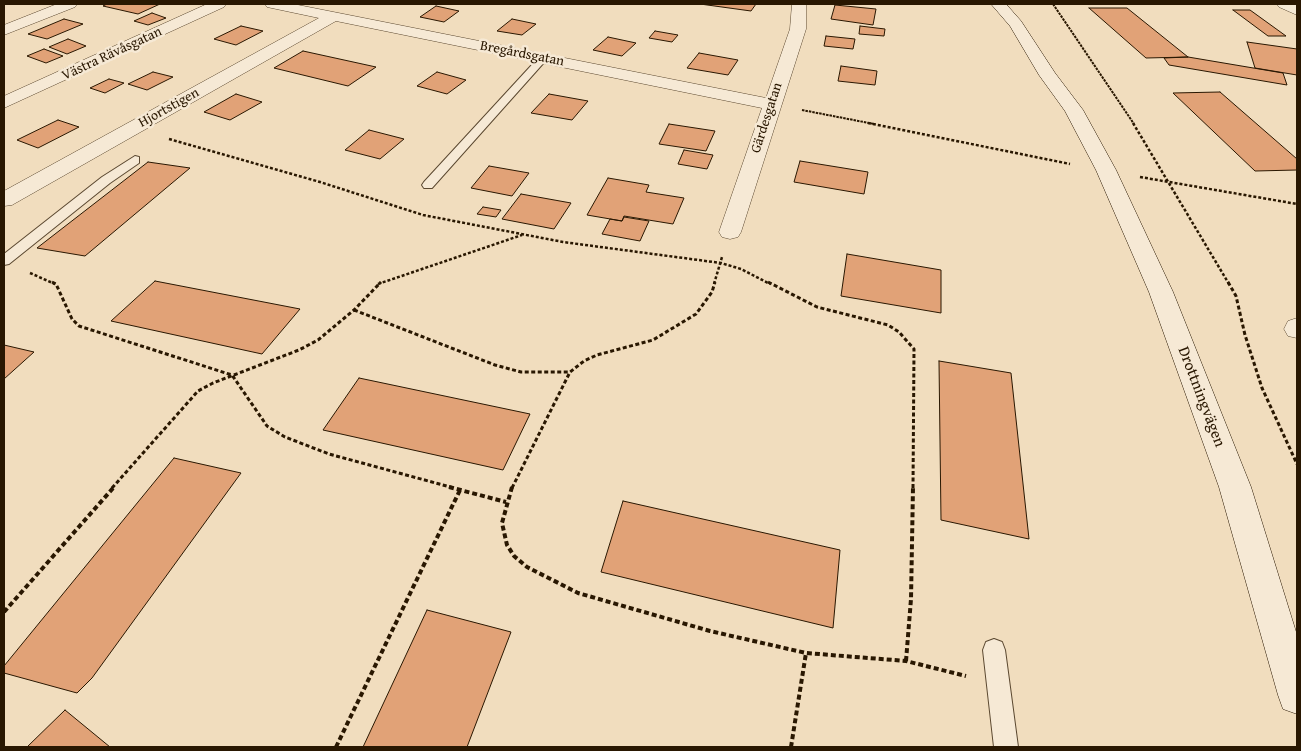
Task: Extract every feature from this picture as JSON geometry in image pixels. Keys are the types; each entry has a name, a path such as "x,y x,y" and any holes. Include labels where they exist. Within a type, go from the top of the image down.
{"street":[{"path":"4,30 70,4"},
{"name":"Västra Rävåsgatan","path":"4,103 219,4"},
{"name":"Bregårdsgatan","path":"272,4 771,104"},
{"name":"Gärdesgatan","path":"730,232 771,104 798,29 799,4"},
{"name":"Drottningvägen","path":"998,4 1016,24 1074,110 1106,170 1161,292 1235,487 1297,695"},
{"path":"1284,4 1297,11"},
{"name":"Hjortstigen","path":"4,200 334,16"},
{"name":"Drottningvägen","path":"1054,54 1067,81 1074,110"}],"lane":[{"path":"428,185 543,58"},
{"path":"4,261 106,180 135,160"},
{"path":"994,650 1006,747"}],"path":[{"path":"1053,4 1101,73 1170,182 1236,296 1245,335 1262,388 1297,464"},
{"path":"771,104 1106,170 1297,204"},
{"path":"730,232 712,292 696,314 653,340 597,355 584,361 570,372 513,483 506,502 502,523 507,545 514,556 527,567 578,594 710,631 806,653 906,660 999,684"},
{"path":"4,612 198,391 232,375 299,350 333,330 376,285 385,280 523,235"},
{"path":"720,263 741,269 817,307 888,326 904,336 914,349 911,599 906,660"},
{"path":"21,270 48,279 56,284 72,319 79,326 232,375 267,426 285,437 329,454 506,502"},
{"path":"354,310 495,365 522,372 570,372"},
{"path":"336,747 460,490"},
{"path":"791,747 806,653"}],"building":[{"path":"107,4 160,4 138,14 103,6"},
{"path":"700,4 756,4 751,11"},
{"path":"835,5 876,9 873,25 831,19"},
{"path":"436,6 459,11 444,22 420,17"},
{"path":"1089,8 1127,8 1188,57 1146,58"},
{"path":"1233,10 1250,10 1286,36 1268,36"},
{"path":"152,13 166,18 148,25 134,21"},
{"path":"64,19 83,24 47,39 28,34"},
{"path":"512,19 536,24 522,35 497,31"},
{"path":"241,26 263,31 236,45 214,39"},
{"path":"860,26 885,29 884,36 859,34"},
{"path":"655,31 678,35 672,42 649,38"},
{"path":"826,36 855,39 853,49 824,46"},
{"path":"608,37 636,43 622,56 593,50"},
{"path":"68,39 86,46 67,54 49,47"},
{"path":"1247,42 1297,49 1297,75 1255,68"},
{"path":"44,49 63,56 46,63 27,56"},
{"path":"303,51 376,67 348,86 274,68"},
{"path":"699,53 738,60 728,75 687,68"},
{"path":"1188,57 1283,73 1287,85 1169,65 1164,58"},
{"path":"841,66 877,71 875,85 838,81"},
{"path":"153,72 173,77 147,90 128,84"},
{"path":"437,72 466,80 447,94 417,86"},
{"path":"109,79 124,83 105,93 90,88"},
{"path":"1220,92 1297,159 1297,170 1255,171 1173,93"},
{"path":"236,94 262,102 230,120 204,112"},
{"path":"549,94 588,101 572,120 531,113"},
{"path":"58,120 79,127 38,148 17,140"},
{"path":"669,124 715,131 706,151 659,144"},
{"path":"369,130 404,139 380,159 345,150"},
{"path":"684,150 713,155 707,169 678,164"},
{"path":"800,161 868,172 864,194 794,182"},
{"path":"148,162 190,168 85,256 37,248"},
{"path":"489,166 529,173 512,196 471,188"},
{"path":"608,178 649,185 646,192 684,198 673,224 624,216 622,221 587,215"},
{"path":"521,194 571,203 554,229 502,219"},
{"path":"483,207 501,210 496,217 477,214"},
{"path":"624,217 649,221 640,241 602,234 610,219 622,221"},
{"path":"847,254 941,270 941,313 841,296"},
{"path":"155,281 300,309 262,354 111,321"},
{"path":"4,345 34,352 4,379"},
{"path":"939,361 1011,373 1029,539 941,520"},
{"path":"359,378 530,414 503,470 323,430"},
{"path":"174,458 241,473 92,678 77,693 4,673 4,666"},
{"path":"623,501 840,550 833,628 601,572"},
{"path":"427,610 511,632 467,747 363,747"},
{"path":"65,710 110,747 27,747"}]}
